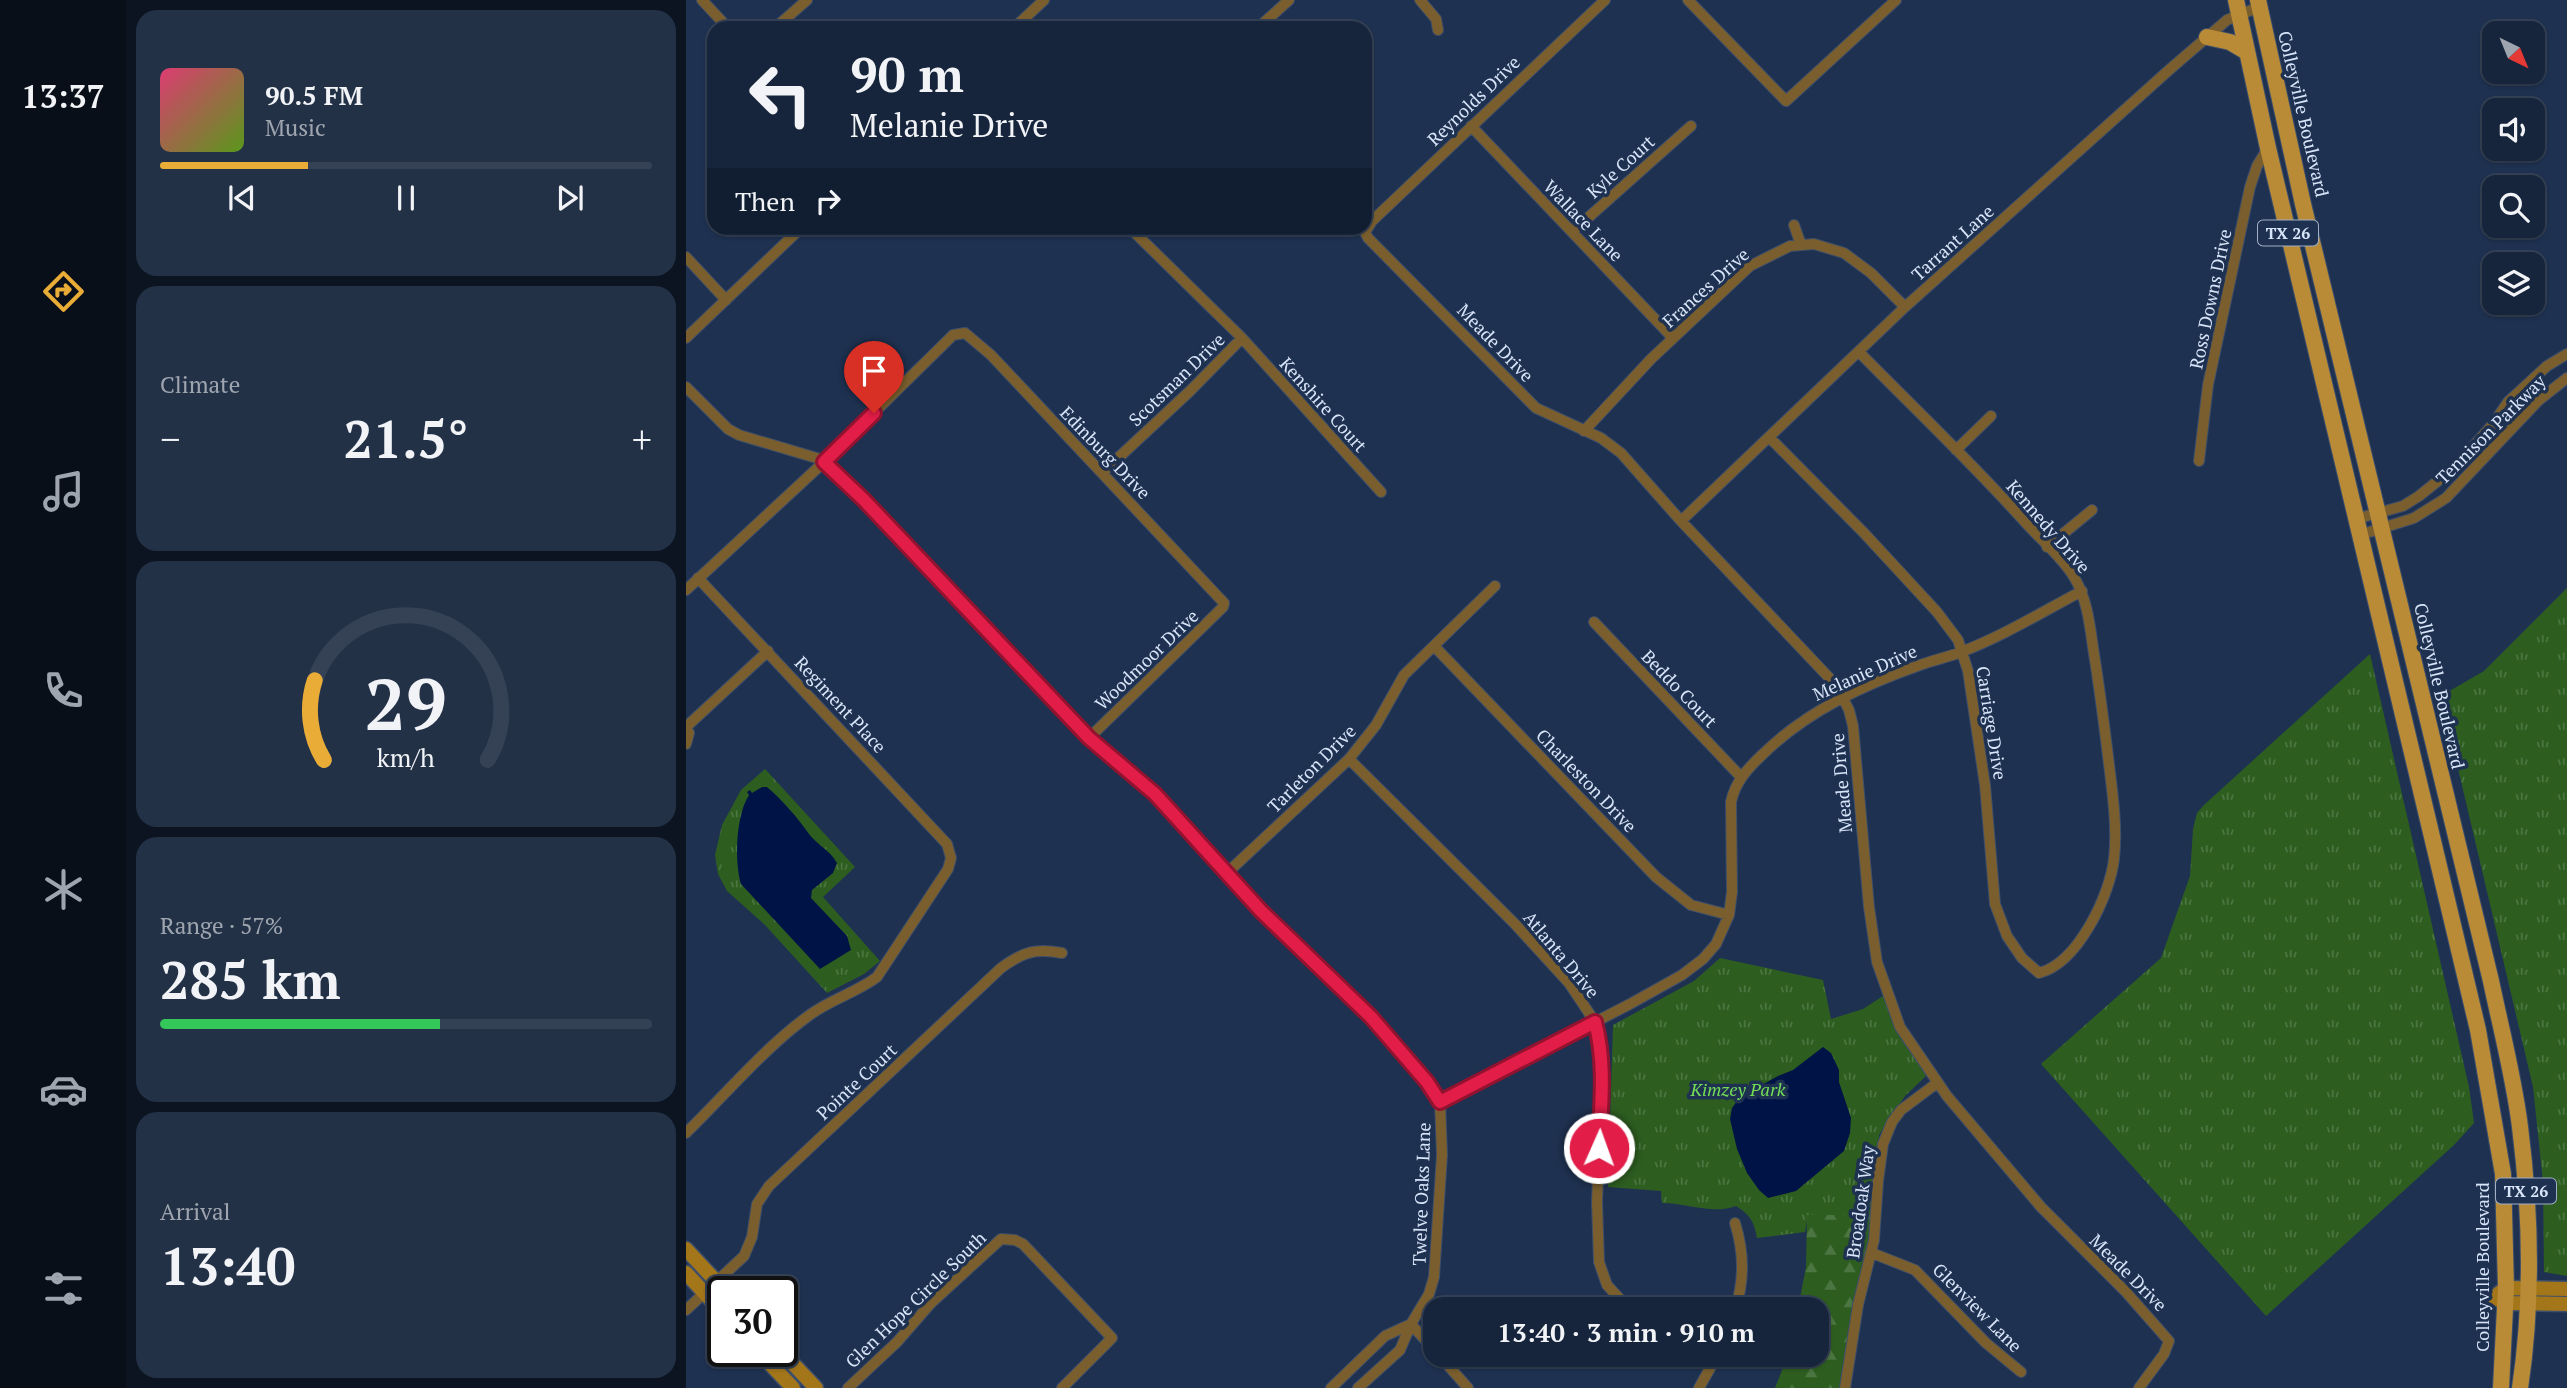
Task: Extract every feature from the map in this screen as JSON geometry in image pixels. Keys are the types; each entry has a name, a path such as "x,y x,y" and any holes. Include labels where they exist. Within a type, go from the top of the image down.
{"main road":[{"name":"Colleyville Boulevard","path":"2259,4 2303,204 2491,981 2515,1095 2529,1223 2530,1297 2521,1388"},
{"name":"Colleyville Boulevard","path":"2237,7 2268,148 2478,1030 2503,1174 2505,1295 2501,1388"},
{"path":"2207,37 2230,42 2247,52"},
{"path":"2439,860 2460,855"},
{"path":"686,1249 711,1276"},
{"path":"686,1273 705,1293"},
{"path":"2530,1297 2567,1289"},
{"path":"2505,1295 2567,1304"},
{"path":"773,1367 793,1388"},
{"path":"796,1367 816,1388"}],"street":[{"path":"702,0 722,21"},
{"path":"783,21 807,0"},
{"path":"1022,21 1044,0"},
{"path":"1266,21 1289,0"},
{"path":"1420,0 1436,19 1438,30"},
{"name":"Reynolds Drive","path":"1372,222 1605,0"},
{"path":"1688,0 1786,101 1896,0"},
{"name":"Tarrant Lane","path":"1681,521 1905,307 2227,20 2237,7 2259,4"},
{"name":"Wallace Lane","path":"1471,126 1673,338"},
{"name":"Kyle Court","path":"1572,232 1690,126"},
{"name":"Ross Downs Drive","path":"2199,461 2208,384 2250,187 2256,166 2268,148"},
{"path":"1794,225 1801,245"},
{"path":"686,338 794,235"},
{"name":"Kenshire Court","path":"1137,235 1242,338 1381,492"},
{"name":"Meade Drive","path":"1366,235 1536,408 1601,438 1622,453 1681,521 1836,685 1853,726 1869,907 1877,962 1900,1027 1937,1083 2041,1207 2164,1332 2169,1340 2164,1354 2139,1388"},
{"name":"Frances Drive","path":"1584,432 1673,338 1750,266 1790,246 1814,244 1850,257 1871,273 1905,307"},
{"path":"686,257 726,300"},
{"name":"Edinburg Drive","path":"824,462 958,332 971,337 991,355 1224,603"},
{"name":"Scotsman Drive","path":"1102,472 1190,391 1242,338"},
{"name":"Kennedy Drive","path":"1859,352 2047,547 2073,575 2081,591 2088,615 2112,795 2115,857 2103,899"},
{"name":"Tennison Parkway","path":"2356,519 2403,506 2419,496 2454,468 2508,402 2547,366 2567,354"},
{"name":"Tennison Parkway","path":"2360,535 2414,519 2431,509 2460,485 2539,400 2567,378"},
{"path":"686,387 728,429 738,435 809,455 824,462 864,500 1089,738 1155,794 1261,911 1371,1017 1427,1082 1440,1102"},
{"path":"1956,450 1991,416"},
{"name":"Carriage Drive","path":"1770,438 1864,533 1937,612 1958,640 1968,671 1985,785 1995,904 2007,936 2035,971 2046,971 2061,961 2090,928 2103,899"},
{"path":"2479,440 2491,450"},
{"path":"686,590 824,462"},
{"path":"2047,547 2092,510"},
{"name":"Regiment Place","path":"686,1133 780,1040 811,1014 877,977 948,869 951,858 947,844 698,578"},
{"name":"Tarleton Drive","path":"1227,873 1349,759 1376,725 1405,675 1495,586"},
{"name":"Melanie Drive","path":"1440,1102 1682,975 1703,958 1716,944 1729,915 1732,892 1733,790 1741,777 1778,740 1812,714 1843,697 1919,665 1962,651 2081,591"},
{"name":"Woodmoor Drive","path":"1089,738 1223,607 1224,603"},
{"name":"Beddo Court","path":"1594,622 1741,777"},
{"name":"Charleston Drive","path":"1434,646 1656,877 1691,905 1729,915"},
{"path":"686,744 686,727 768,651"},
{"name":"Atlanta Drive","path":"1349,759 1515,924 1569,983 1595,1022 1602,1068 1597,1202 1599,1262 1607,1285 1618,1297"},
{"name":"Pointe Court","path":"729,1276 749,1247 757,1203 769,1186 1001,968 1027,953 1043,949 1062,953"},
{"name":"Broadoak Way","path":"1845,1388 1858,1305 1872,1253 1884,1144 1892,1122 1901,1110 1937,1083"},
{"name":"Twelve Oaks Lane","path":"1358,1388 1399,1350 1429,1294 1434,1277 1442,1155 1440,1102"},
{"path":"1735,1223 1743,1262 1737,1297"},
{"name":"Glen Hope Circle South","path":"848,1388 897,1342 930,1303 1001,1239 1023,1244 1112,1338 1062,1388"},
{"name":"Glenview Lane","path":"1872,1253 1915,1270 1986,1343 2021,1372"},
{"name":"Pointe Court","path":"686,1310 705,1293"},
{"path":"1331,1388 1385,1336 1411,1324 1423,1337"},
{"path":"1449,1367 1468,1388"},
{"path":"1699,1388 1711,1367"}],"green space":[{"path":"2567,588 2567,1276 2544,1272 2543,1182 2533,1087 2448,726 2446,693 2484,671"},
{"path":"2370,654 2469,1087 2474,1123 2454,1145 2266,1316 2041,1064 2161,958 2190,876 2193,829 2197,813"},
{"path":"765,769 855,867 823,897 880,961 864,974 827,993 765,925 727,891 718,874 715,855 722,825 741,790"},
{"name":"Kimzey Park","path":"1720,958 1823,980 1831,1019 1863,1009 1883,996 1926,1076 1905,1096 1879,1135 1875,1215 1808,1215 1805,1232 1757,1238 1751,1219 1736,1206 1709,1209 1662,1203 1661,1191 1608,1187 1613,1025 1694,981"},
{"path":"1807,1215 1875,1215 1841,1388 1775,1388 1783,1367 1829,1367 1829,1297 1800,1297 1806,1267"}],"shaded area":[{"path":"767,787 779,798 837,863 833,873 812,890 811,898 847,936 851,950 820,969 741,884 737,851 741,814 749,795 747,792 750,790 752,793"},
{"path":"1823,1047 1831,1053 1839,1070 1839,1082 1851,1118 1850,1133 1844,1151 1796,1191 1768,1198 1747,1173 1737,1149 1730,1119 1732,1108 1740,1097 1793,1070"}],"route":[{"path":"874,413 824,462 864,500 1089,738 1155,794 1261,911 1371,1017 1427,1082 1440,1102 1595,1022 1602,1068 1599,1148"}]}
